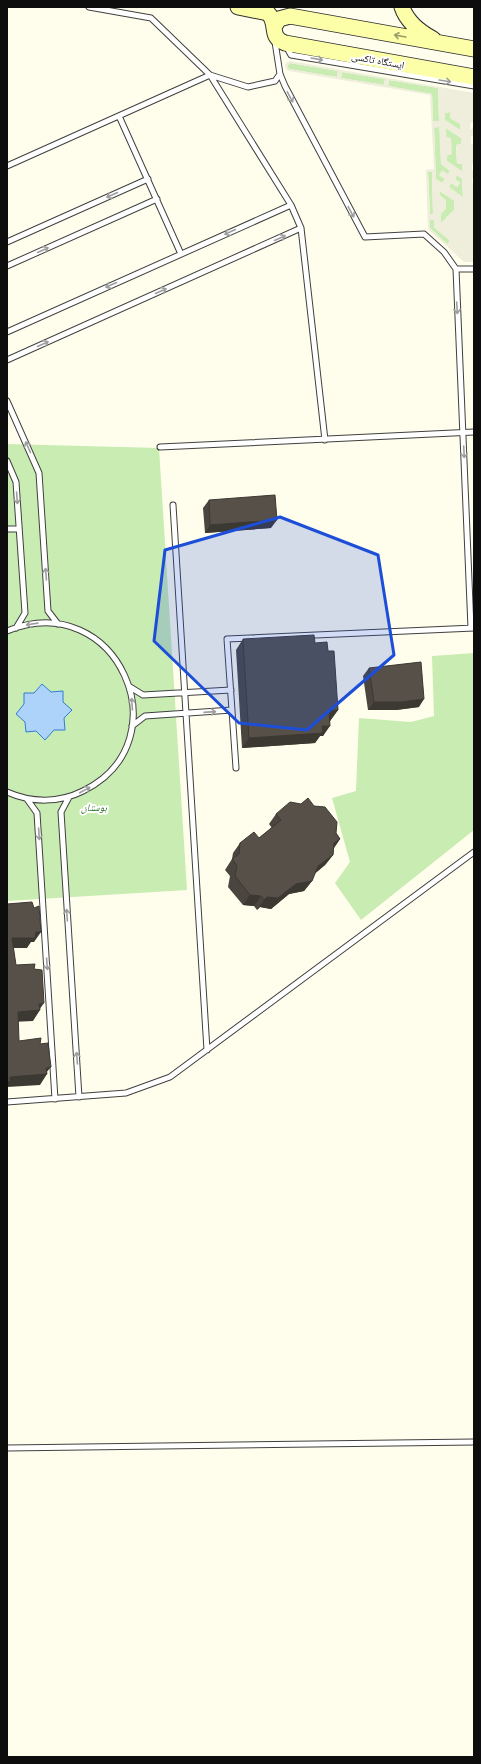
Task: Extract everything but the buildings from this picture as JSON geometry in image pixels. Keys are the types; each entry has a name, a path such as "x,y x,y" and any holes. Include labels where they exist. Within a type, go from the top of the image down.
{"street":[{"path":"238,7 268,13 272,17 276,38 285,43 474,77"},
{"path":"402,7 404,13 419,31 439,43"},
{"path":"274,30 279,18 290,16 474,49"}],"lane":[{"path":"89,7 151,18 210,75 291,205 301,228 325,440"},
{"path":"236,768 228,639 473,628 456,269 444,252 424,234 365,237 285,86 280,74 274,30"},
{"name":"ایستگاه تاکسی","path":"285,43 292,55 474,86"},
{"path":"7,166 210,75 248,87 275,81 280,74"},
{"path":"119,116 181,254"},
{"path":"7,242 148,179"},
{"path":"7,266 156,199"},
{"path":"7,332 291,205"},
{"path":"7,360 301,228"},
{"path":"456,269 474,269"},
{"path":"7,401 39,473 48,611 58,624"},
{"path":"160,447 474,432"},
{"path":"7,461 16,482 25,613 16,628"},
{"path":"173,506 207,1050"},
{"path":"7,530 19,529"},
{"path":"7,631 37,623 58,624 84,632 103,645 118,662 130,687 133,706 132,726 124,751 114,767 94,785 69,797 48,800 27,799 7,792"},
{"path":"130,687 143,695 231,690"},
{"path":"132,726 145,716 232,710"},
{"path":"69,797 61,812 79,1097"},
{"path":"27,799 37,813 55,1099"},
{"path":"7,1102 126,1093 170,1077 474,852"},
{"path":"7,1448 474,1442"}],"highlighted area":[{"path":"280,517 378,555 394,655 307,730 239,723 154,641 165,550"}],"green space":[{"path":"290,63 338,71 337,77 289,69 287,66"},
{"path":"342,72 385,79 384,85 341,78"},
{"path":"389,80 438,88 439,121 433,122 432,94 388,86"},
{"path":"450,112 450,118 460,124 460,130 445,120 445,113"},
{"path":"434,127 440,127 441,164 450,171 448,174 439,175 445,179 442,183 436,179"},
{"path":"446,128 461,138 461,144 456,145 457,164 462,164 462,172 447,161"},
{"path":"428,172 432,172 433,214 430,215"},
{"path":"457,175 462,179 463,198 449,187 451,183 457,187 460,183 455,179"},
{"path":"439,191 454,200 454,210 441,223"},
{"path":"430,220 434,220 434,227 450,241 447,244 430,228"},
{"name":"بوستان","path":"7,444 159,448 187,890 7,901"},
{"path":"474,653 474,830 361,920 335,883 350,862 332,798 356,791 359,718 411,722 434,716 432,656"}],"shaded area":[{"path":"290,61 474,93 474,120 470,124 470,130 474,127 474,134 471,137 471,144 474,144 474,163 472,164 472,171 474,170 474,177 472,179 474,196 474,262 464,262 428,229 426,170 434,169 430,95 289,71 286,69 285,65","holes":["290,63 338,71 337,77 289,69 287,66","342,72 385,79 384,85 341,78","389,80 438,88 439,121 433,121 432,94 388,86","450,112 450,118 460,124 460,130 445,120 445,113","439,127 441,164 450,171 448,174 442,170 439,175 445,179 442,183 436,179 434,128","446,128 461,138 461,144 456,145 457,164 462,164 462,171 447,161 447,156 452,154 451,138 446,137","428,172 432,172 433,214 430,214","457,175 462,179 463,197 449,187 451,183 457,187 460,182 455,179","440,191 454,201 454,210 441,223 441,214 446,209 446,200 440,195","430,220 434,220 434,227 450,241 447,244 430,228"]}],"water":[{"path":"42,684 51,692 63,691 63,702 72,710 64,718 65,730 54,730 45,740 36,731 26,732 25,722 16,714 24,704 24,693 34,693"}]}
